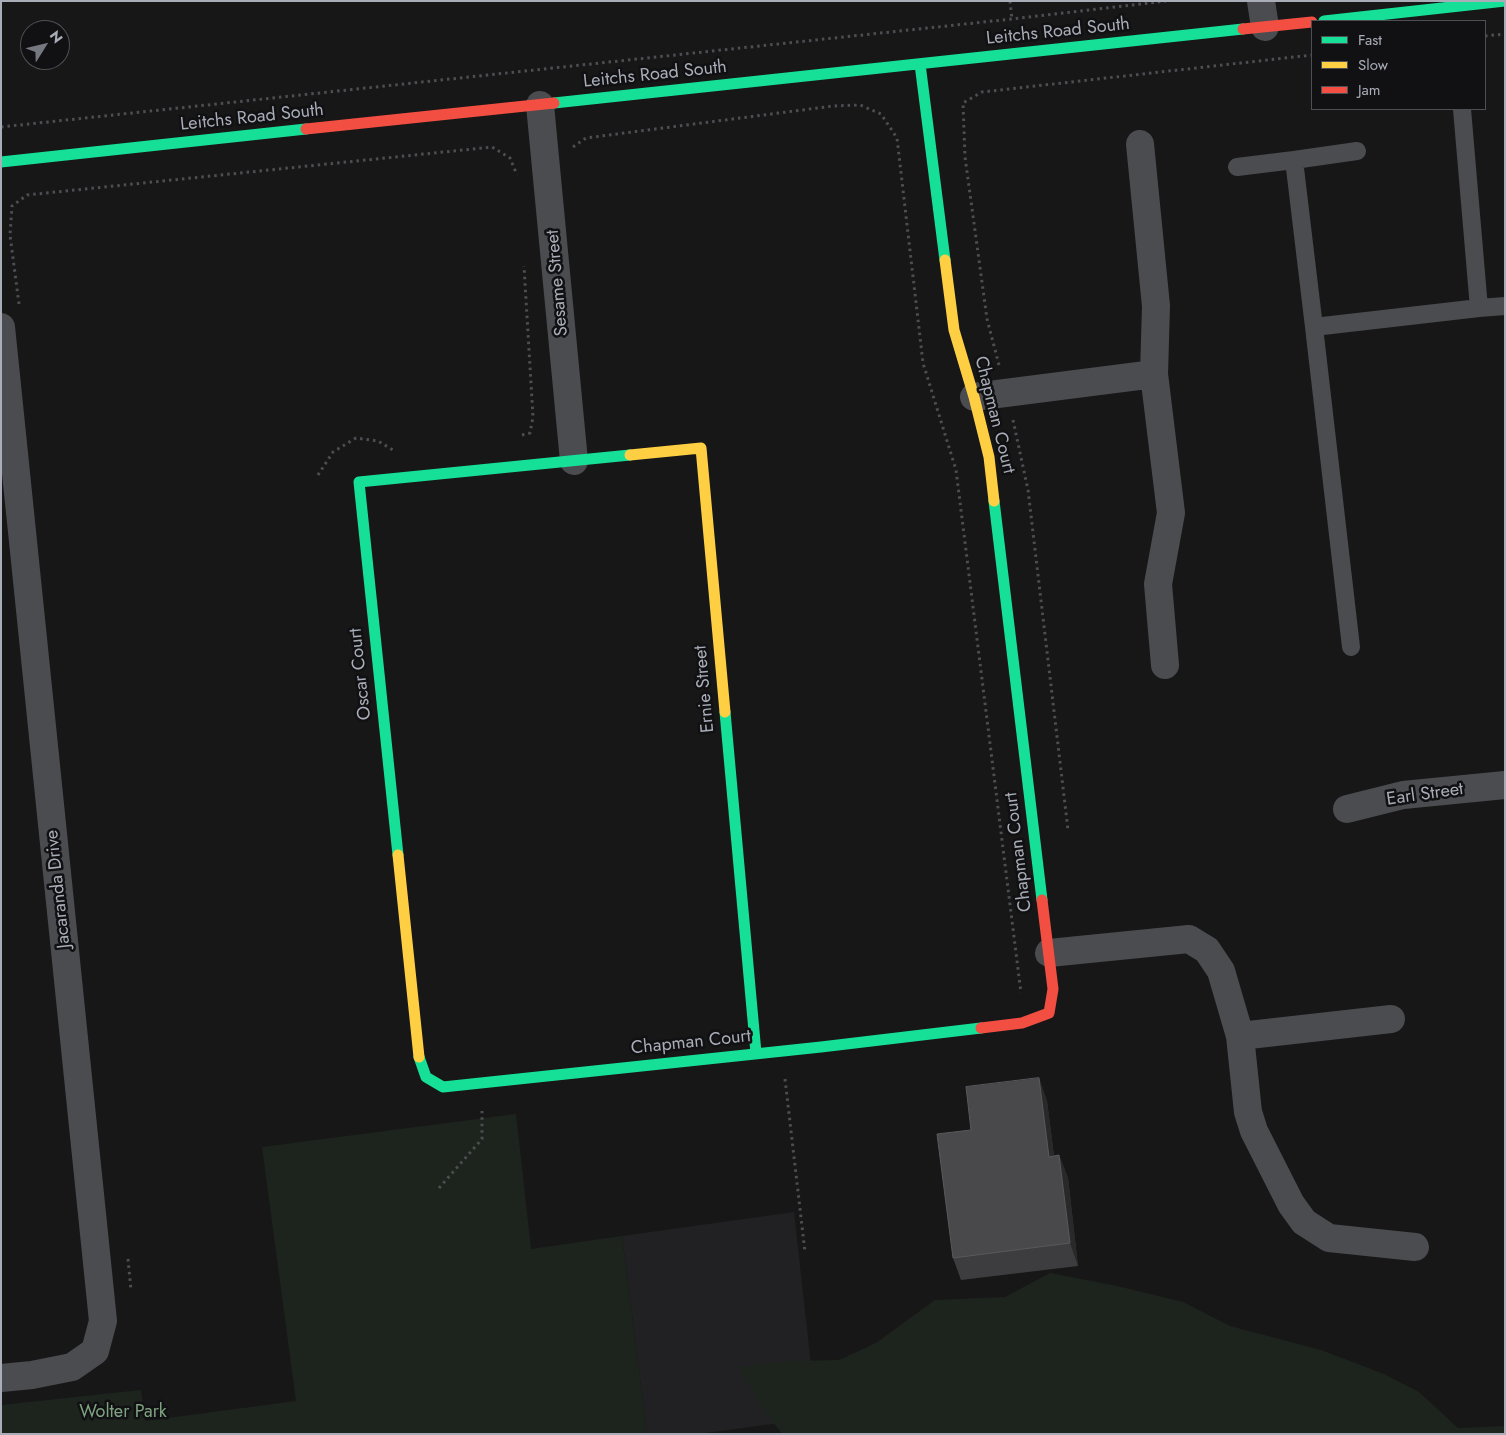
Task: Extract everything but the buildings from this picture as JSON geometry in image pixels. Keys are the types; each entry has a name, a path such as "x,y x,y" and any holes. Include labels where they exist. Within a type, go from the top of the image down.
{"street":[{"path":"1346,20 1454,15 1505,1"},
{"name":"Leitchs Road South","path":"1,162 920,64 1263,14 1311,22"},
{"name":"Chapman Court","path":"426,1077 443,1087 471,1085 1022,1023 1048,1013 1053,989 989,457 954,330 920,64"},
{"name":"Sesame Street","path":"540,105 574,461"},
{"path":"1140,144 1156,306 1154,374 1171,513 1158,584 1165,665"},
{"name":"Jacaranda Drive","path":"1,1378 32,1375 72,1367 95,1351 103,1322 11,320"},
{"path":"974,397 1154,374"},
{"name":"Ernie Street","path":"574,461 701,448 756,1053"},
{"name":"Oscar Court","path":"426,1077 419,1056 359,482 574,461"},
{"name":"Earl Street","path":"1347,809 1403,795 1505,785"},
{"path":"1049,953 1189,939 1207,950 1221,972 1240,1036 1248,1112 1254,1131 1291,1204 1304,1222 1329,1238 1415,1247"},
{"path":"1240,1036 1391,1019"}],"lane":[{"path":"1462,110 1480,308"},
{"path":"1237,167 1357,151"},
{"path":"1294,160 1351,647"},
{"path":"1314,327 1505,306"}],"path":[{"path":"1,128 1166,1"},
{"path":"1486,36 1505,34"},
{"path":"963,103 982,92 1311,55"},
{"path":"568,150 586,138 833,106 860,105 882,114 897,138 923,363 956,470 1020,988 1022,1023"},
{"path":"11,320 10,235 12,206 27,196 492,147 510,158 518,180"},
{"path":"521,436 530,433 533,417 524,262"},
{"path":"318,475 333,452 356,438 378,441 395,451"},
{"path":"782,1051 805,1252"},
{"path":"439,1188 482,1139 482,1110 477,1111"},
{"path":"128,1257 130,1296"}],"shaded area":[{"path":"794,1212 817,1418 698,1434 647,1434 622,1236"}],"green space":[{"name":"Wolter Park","path":"516,1114 531,1249 622,1236 647,1434 1,1434 1,1405 141,1390 145,1421 296,1401 262,1147"},
{"path":"1050,1273 1117,1286 1183,1302 1230,1326 1321,1350 1384,1374 1419,1392 1458,1428 1505,1426 1505,1434 782,1434 767,1414 738,1367 789,1361 839,1360 876,1343 935,1300 1005,1297"}],"traffic: fast":[{"path":"1333,20 1505,1"},
{"path":"554,103 1243,29"},
{"path":"920,64 945,260"},
{"path":"1,162 306,129"},
{"path":"398,855 359,482 630,455"},
{"path":"994,501 1042,900"},
{"path":"725,712 756,1053"},
{"path":"419,1057 426,1077 443,1087 981,1028"}],"traffic: slow":[{"path":"945,260 954,330 989,457 994,501"},
{"path":"630,455 701,448 725,712"},
{"path":"398,855 419,1057"}],"traffic: jam":[{"path":"1243,29 1311,22"},
{"path":"306,129 554,103"},
{"path":"981,1028 1022,1023 1049,1013 1053,989 1042,900"}]}
